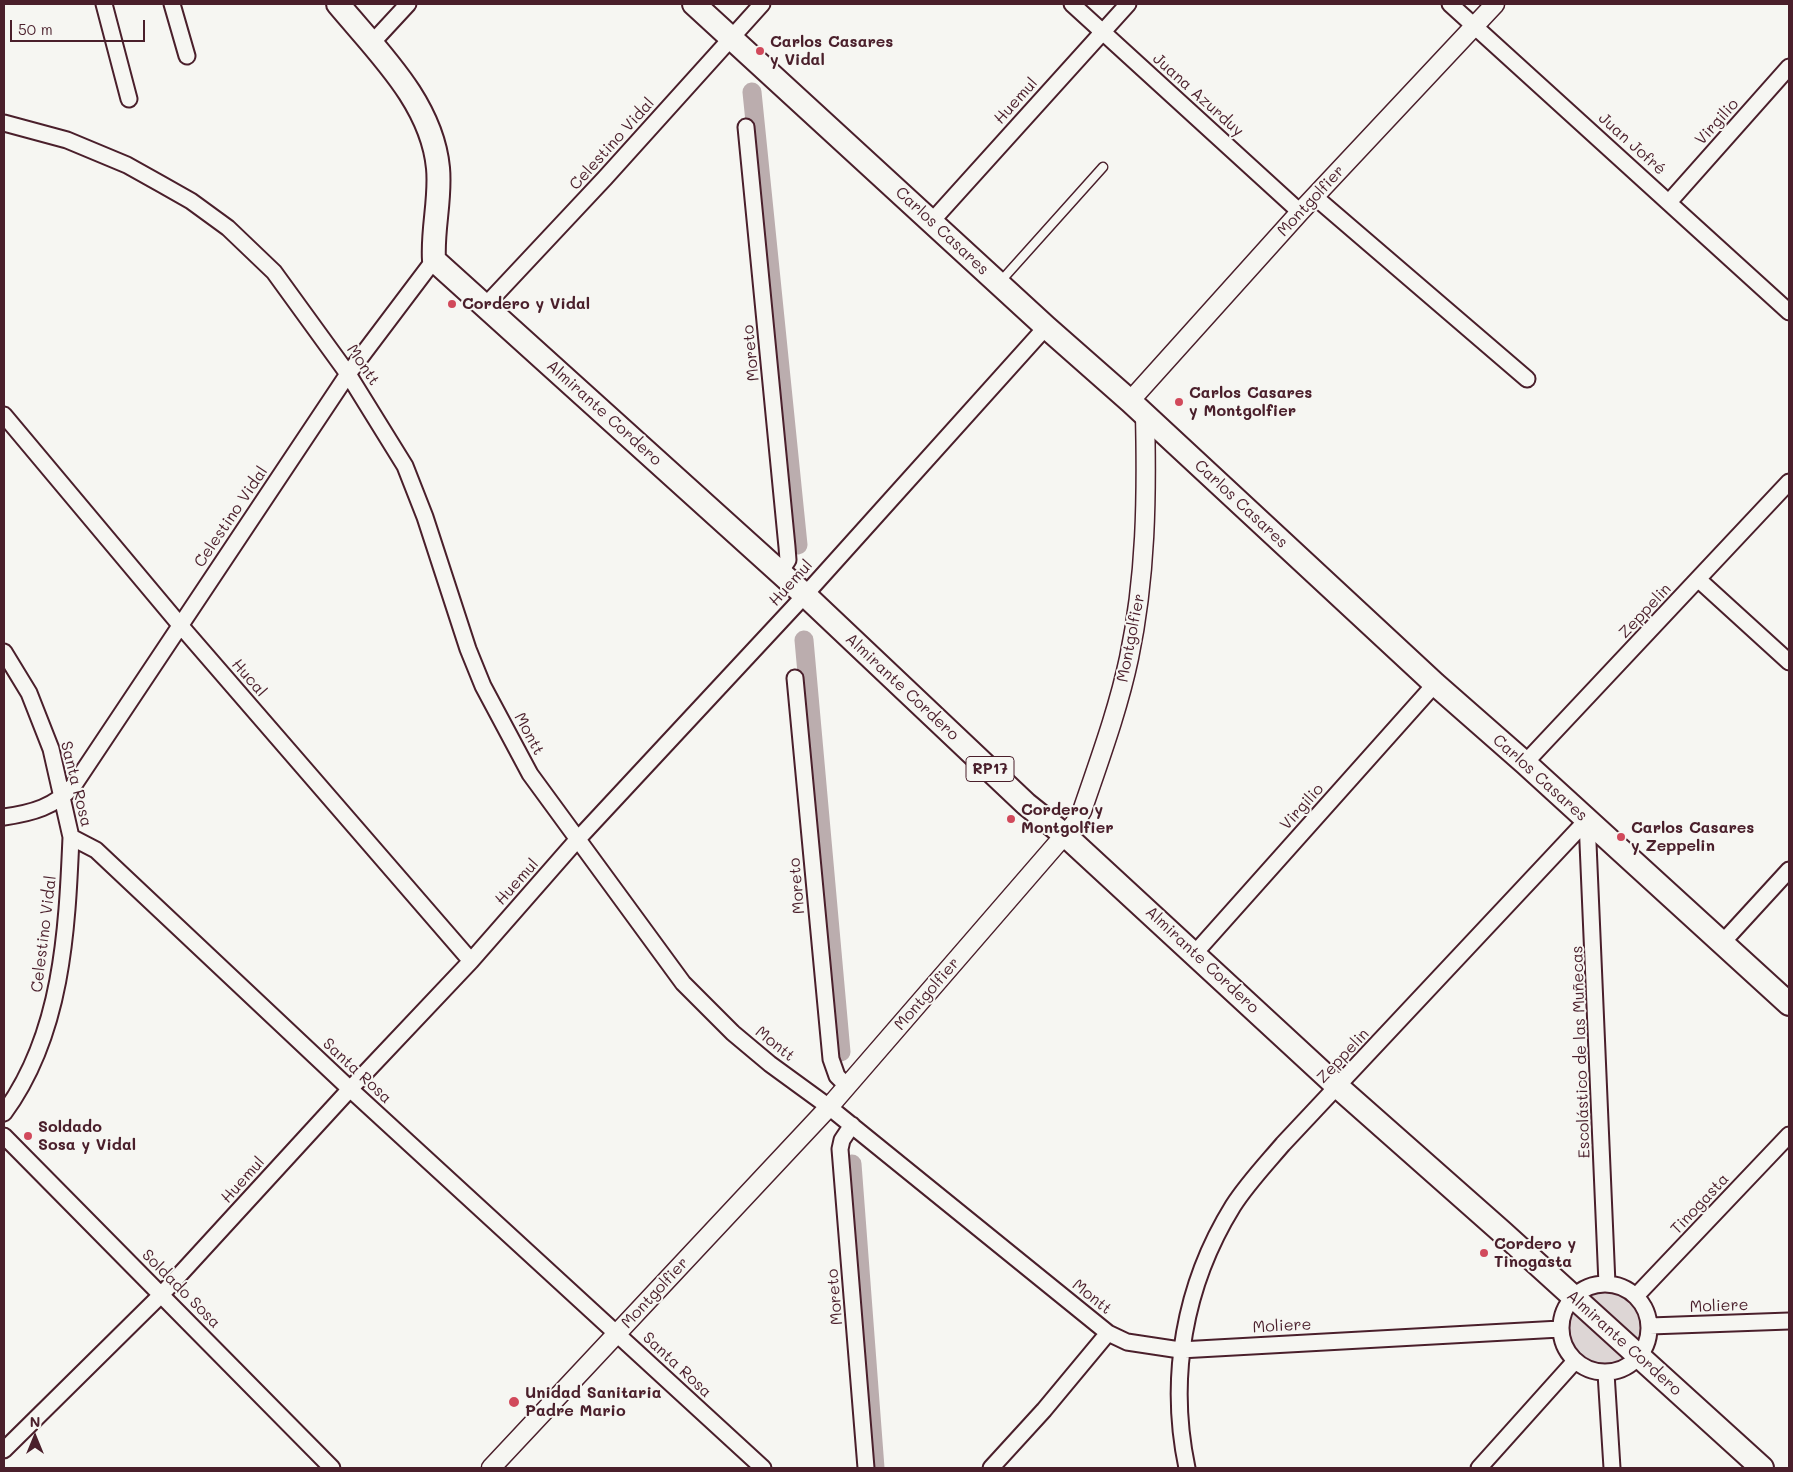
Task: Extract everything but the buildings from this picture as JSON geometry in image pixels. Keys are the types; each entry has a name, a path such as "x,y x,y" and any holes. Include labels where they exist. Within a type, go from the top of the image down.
{"main road":[{"path":"338,4 411,95 426,120 434,140 438,186 433,244 434,260"},
{"name":"Carlos Casares","path":"694,4 1046,327 1138,408 1435,684 1526,762 1789,1004"},
{"name":"Almirante Cordero","path":"434,260 780,572 1026,804 1066,836 1338,1087 1574,1297 1762,1468"}],"street":[{"path":"104,4 130,100"},
{"path":"172,4 187,56"},
{"path":"372,44 408,4"},
{"name":"Celestino Vidal","path":"485,306 605,178 762,4"},
{"name":"Juana Azurduy","path":"1072,4 1300,212"},
{"name":"Huemul","path":"932,221 1128,4"},
{"name":"Juan Jofré","path":"1450,4 1670,201 1789,312"},
{"name":"Montgolfier","path":"491,1468 829,1107 1066,836 1082,811 1113,718 1129,659 1145,548 1147,486 1138,408 1300,212 1495,4"},
{"name":"Virgilio","path":"1670,201 1789,67"},
{"name":"Montt","path":"4,123 67,140 127,165 191,201 241,239 274,272 348,374 390,440 415,490 468,649 484,686 530,774 689,989 733,1033 770,1064 852,1125 1108,1333"},
{"name":"Moreto","path":"746,128 788,547 788,560 780,572"},
{"path":"1315,197 1527,379"},
{"name":"Celestino Vidal","path":"63,798 74,785 348,374 434,260"},
{"name":"Huemul","path":"4,1450 162,1294 471,960 577,840 805,595 1046,327"},
{"name":"Hucal","path":"4,415 180,625 471,960"},
{"name":"Zeppelin","path":"1526,762 1789,482"},
{"path":"1698,580 1789,662"},
{"name":"Santa Rosa","path":"4,652 28,693 51,749 71,837 96,850 350,1089 763,1468"},
{"name":"Moreto","path":"795,678 831,1059 837,1076 847,1086"},
{"name":"Virgilio","path":"1195,953 1435,684"},
{"path":"4,817 46,808 63,798"},
{"name":"Zeppelin","path":"1180,1350 1200,1273 1233,1206 1278,1151 1587,820"},
{"name":"Escolástico de las Muñecas","path":"1587,820 1599,1047 1607,1284"},
{"name":"Celestino Vidal","path":"4,1113 21,1090 39,1049 54,1002 66,926 71,837"},
{"path":"1723,942 1789,870"},
{"name":"Moreto","path":"852,1125 842,1140 840,1149 866,1468"},
{"name":"Tinogasta","path":"1636,1296 1789,1135"},
{"name":"Soldado Sosa","path":"4,1136 332,1468"},
{"path":"1607,1284 1628,1290 1636,1296 1644,1305 1650,1326 1647,1343 1639,1357 1629,1366 1618,1371 1606,1372 1595,1371 1575,1361 1565,1346 1560,1329 1566,1306 1574,1297 1584,1289 1607,1284"},
{"name":"Moliere","path":"1650,1326 1789,1321"},
{"name":"Moliere","path":"1108,1333 1127,1342 1180,1350 1560,1329"},
{"path":"991,1468 1044,1410 1108,1333"},
{"path":"1180,1350 1178,1401 1186,1468"},
{"path":"1479,1468 1575,1361"},
{"path":"1606,1372 1612,1468"}],"lane":[{"path":"999,284 1103,167"}],"shaded area":[{"path":"1605,1288 1617,1290 1627,1295 1641,1308 1645,1327 1638,1350 1582,1298 1592,1291"},
{"path":"1575,1305 1632,1357 1617,1364 1603,1365 1590,1363 1580,1356 1572,1347 1569,1334 1569,1320"}],"waterway":[{"path":"752,92 798,545"},
{"path":"804,640 841,1052"},
{"path":"852,1164 875,1468"}],"place":[{"name":"Carlos Casares y Vidal","path":"760,51"},
{"name":"Cordero y Vidal","path":"452,304"},
{"name":"Carlos Casares y Montgolfier","path":"1179,402"},
{"name":"Cordero y Montgolfier","path":"1011,819"},
{"name":"Carlos Casares y Zeppelin","path":"1621,837"},
{"name":"Soldado Sosa y Vidal","path":"28,1136"},
{"name":"Cordero y Tinogasta","path":"1484,1253"},
{"name":"Unidad Sanitaria Padre Mario","path":"514,1402"}]}
